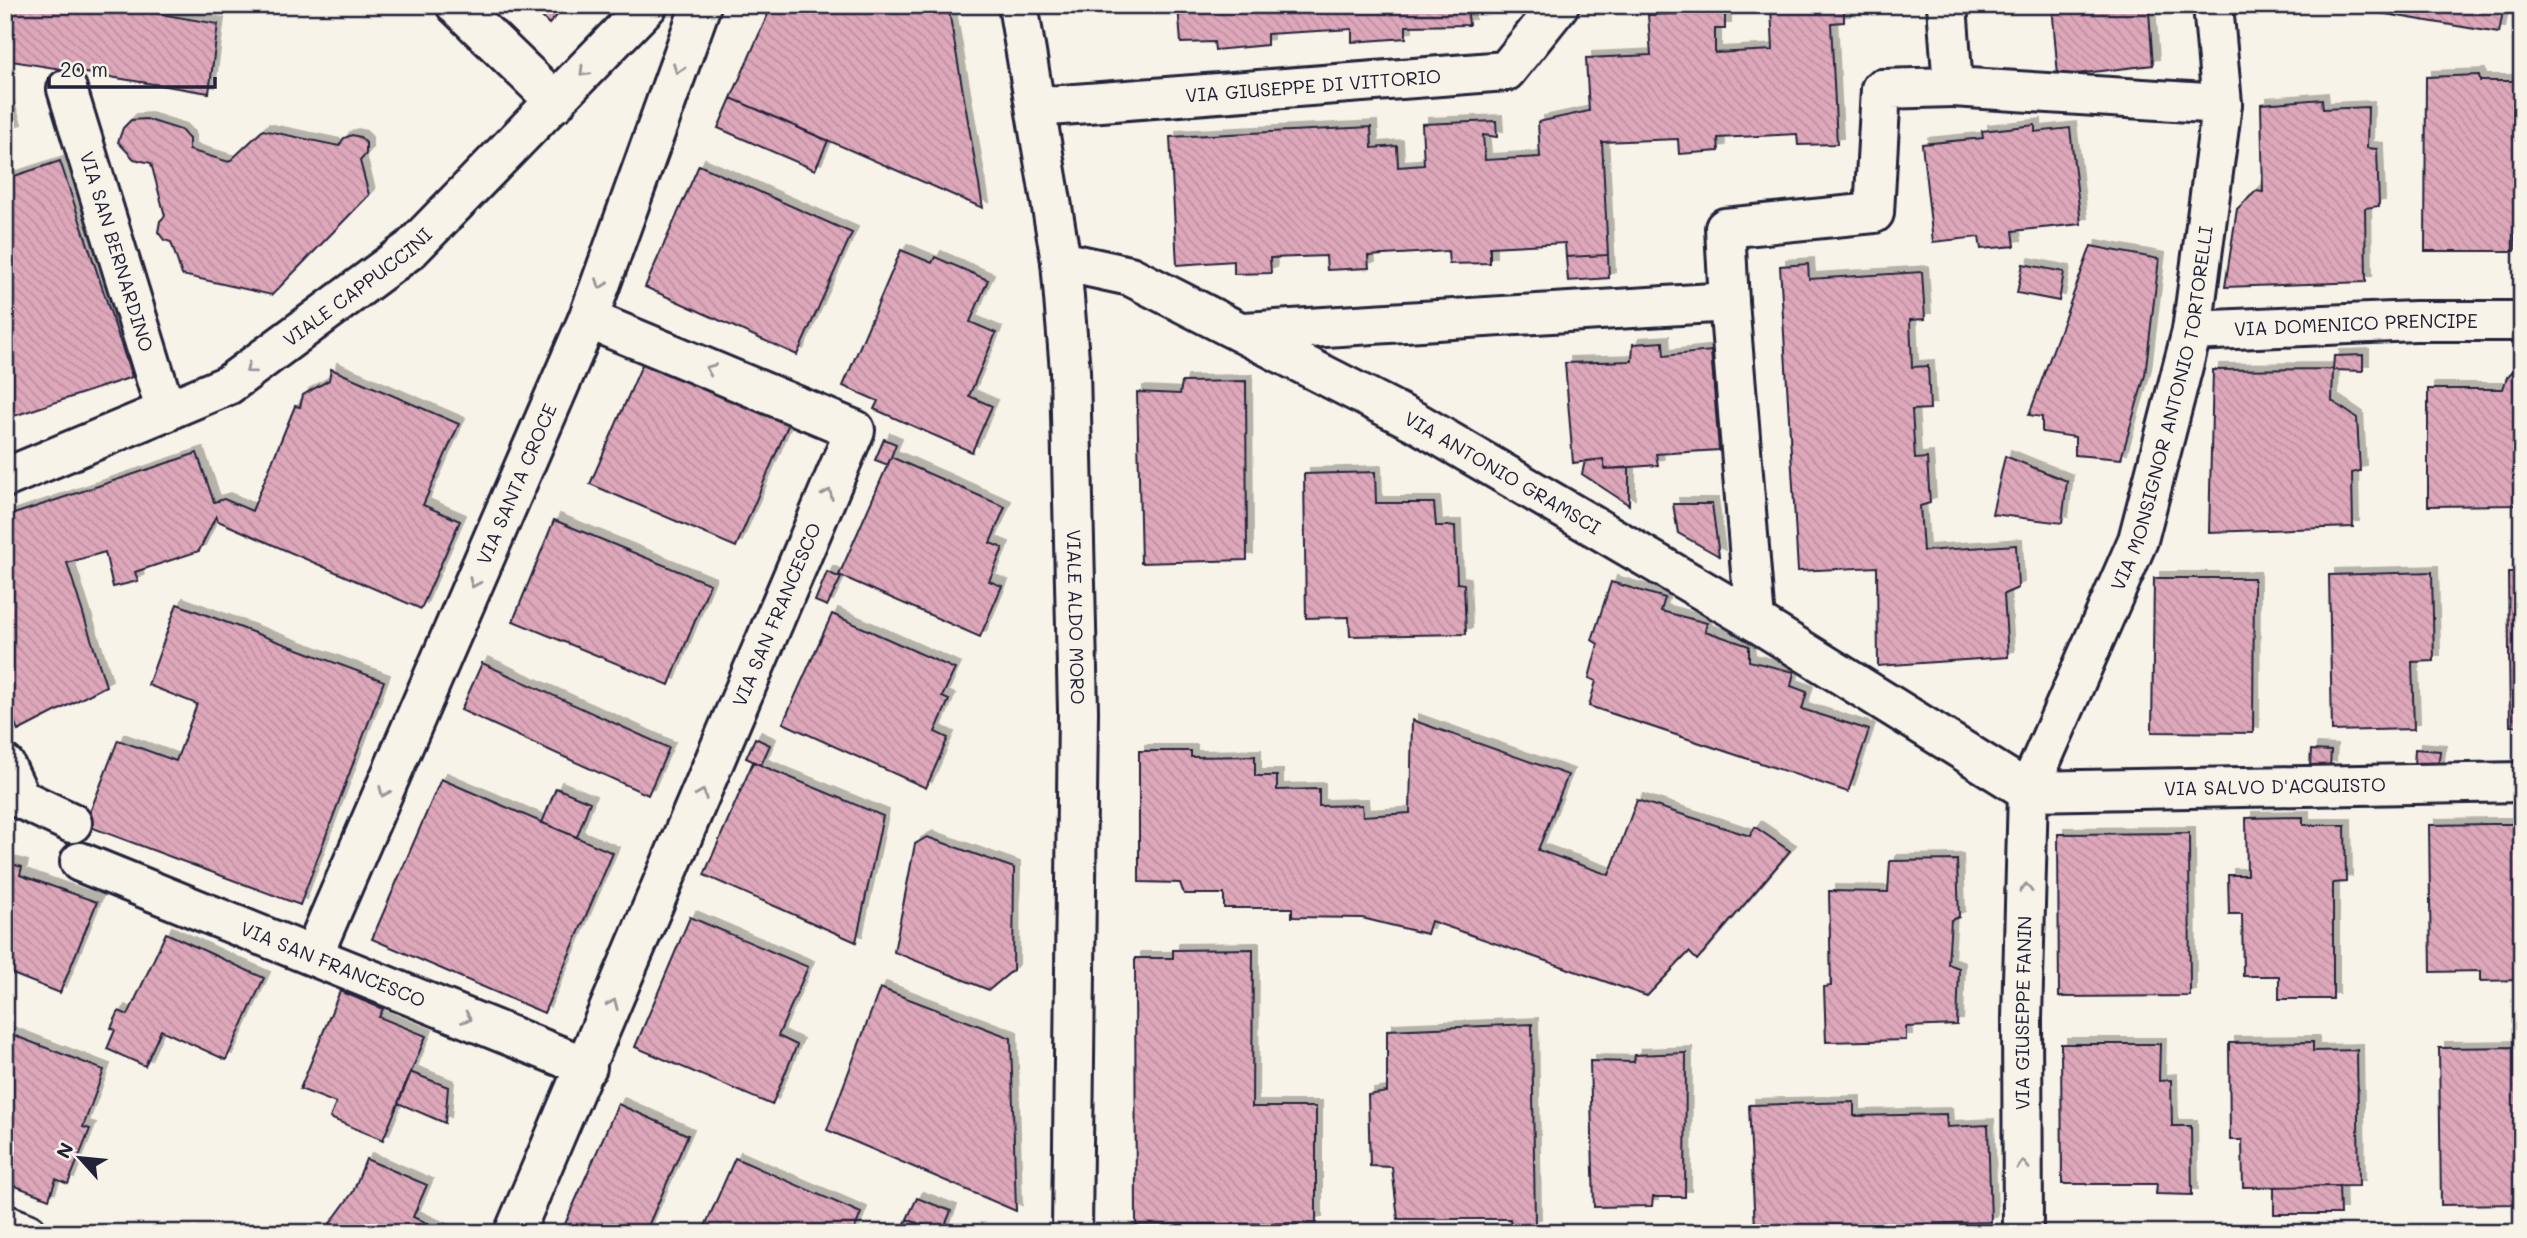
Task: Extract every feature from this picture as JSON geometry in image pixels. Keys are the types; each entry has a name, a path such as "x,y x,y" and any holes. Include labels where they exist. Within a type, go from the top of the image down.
{"street":[{"path":"456,5 555,102"},
{"name":"VIALE CAPPUCCINI","path":"7,471 166,412 228,385 411,249 648,5"},
{"name":"VIA SANTA CROCE","path":"313,954 588,319 701,5"},
{"name":"VIALE ALDO MORO","path":"1018,5 1061,261 1070,372 1078,711 1072,1233"},
{"name":"VIA GIUSEPPE DI VITTORIO","path":"1036,107 1506,71 1559,5"},
{"path":"1947,5 1953,86"},
{"name":"VIA MONSIGNOR ANTONIO TORTORELLI","path":"2028,791 2138,540 2192,331 2222,104 2213,5"},
{"path":"1755,621 1725,228 1874,213 1881,89 1953,86 2222,104"},
{"name":"VIA SAN BERNARDINO","path":"67,89 166,412"},
{"name":"VIA ANTONIO GRAMSCI","path":"1061,261 1130,276 1416,422 1755,621 2028,791"},
{"name":"VIA ANTONIO GRAMSCI","path":"1244,332 1729,302"},
{"name":"VIA SAN FRANCESCO","path":"514,1233 587,1067 855,430 588,319"},
{"name":"VIA DOMENICO PRENCIPE","path":"2192,331 2415,321 2522,321"},
{"name":"VIA SALVO D'ACQUISTO","path":"2028,791 2522,782"},
{"path":"10,789 72,823"},
{"name":"VIA GIUSEPPE FANIN","path":"2023,1233 2022,1019 2028,791"},
{"name":"VIA SAN FRANCESCO","path":"80,862 587,1067"},
{"path":"5,1224 27,1233"}],"building":[{"path":"5,5 109,5 218,24 209,93 5,60"},
{"path":"530,5 567,5 549,24"},
{"path":"772,5 948,5 983,208 731,98"},
{"path":"1178,5 1467,5 1469,25 1406,26 1406,38 1352,42 1352,29 1267,34 1267,45 1215,50 1214,42 1181,43"},
{"path":"1844,5 1844,22 1831,23 1837,144 1798,145 1797,134 1718,138 1719,151 1679,154 1678,139 1602,142 1608,255 1566,257 1565,243 1490,247 1490,263 1449,264 1448,251 1368,256 1369,268 1327,270 1326,256 1270,258 1271,273 1234,274 1234,261 1177,265 1170,137 1371,127 1372,148 1397,146 1398,167 1424,165 1422,124 1496,121 1497,137 1483,135 1485,160 1540,157 1538,122 1589,111 1586,58 1651,55 1648,15 1725,11 1725,29 1715,29 1715,53 1773,50 1771,7"},
{"path":"2052,5 2162,5 2162,10 2149,12 2153,65 2058,76"},
{"path":"2332,5 2504,5 2499,33"},
{"path":"2479,75 2480,81 2522,81 2522,175 2514,176 2515,251 2425,251 2426,77"},
{"path":"731,98 828,141 815,170 718,128"},
{"path":"5,99 15,130 5,134"},
{"path":"2322,99 2323,109 2368,107 2367,148 2377,149 2379,206 2365,208 2366,282 2225,287 2237,209 2256,191 2263,192 2261,104"},
{"path":"146,119 181,130 189,139 189,150 229,162 263,130 339,146 344,138 352,135 360,137 366,143 366,154 360,161 369,195 272,295 182,275 171,242 164,240 158,232 160,221 165,216 151,163 134,159 118,142 123,128 131,120"},
{"path":"2035,125 2035,132 2070,128 2081,224 2013,231 2015,246 1981,249 1979,237 1933,242 1922,144 1983,138 1982,131"},
{"path":"60,161 132,377 14,416 5,389 5,179"},
{"path":"699,165 852,233 797,355 645,287"},
{"path":"2091,246 2159,259 2145,375 2121,459 2075,455 2075,437 2042,432 2042,417 2029,415"},
{"path":"901,250 932,263 935,257 988,280 970,322 996,333 969,396 992,406 972,452 874,409 878,401 843,386"},
{"path":"1608,255 1609,278 1568,281 1566,257"},
{"path":"1808,264 1809,279 1922,272 1925,319 1910,320 1912,367 1928,366 1930,409 1912,410 1915,459 1927,458 1930,503 1920,506 1923,551 2016,545 2018,588 2004,594 2008,657 1878,666 1877,567 1798,571 1780,266"},
{"path":"2023,264 2064,272 2059,301 2017,293"},
{"path":"1663,342 1664,356 1711,351 1719,450 1656,454 1658,465 1605,469 1603,459 1573,463 1565,363 1632,361 1633,344"},
{"path":"2363,355 2363,371 2333,370 2334,356"},
{"path":"644,360 789,423 736,547 590,484"},
{"path":"2522,365 2522,505 2428,506 2428,389 2503,389 2507,377"},
{"path":"331,369 459,424 423,505 460,521 421,609 218,521 216,516 199,551 135,572 138,581 113,587 105,552 67,563 106,686 18,731 5,694 5,517 197,453 214,502 224,499 252,511 295,406 300,407 303,395 329,380"},
{"path":"2333,369 2332,401 2357,418 2360,471 2352,473 2353,527 2209,532 2213,370"},
{"path":"1246,381 1247,560 1141,563 1137,392 1180,394 1182,382"},
{"path":"884,439 896,444 888,465 875,460"},
{"path":"2005,456 2067,481 2062,523 1992,514"},
{"path":"891,457 1005,507 990,543 1003,548 989,581 1002,586 980,637 839,575"},
{"path":"1603,459 1605,469 1629,468 1629,505 1582,474 1585,461"},
{"path":"1375,472 1376,503 1434,503 1436,526 1455,526 1457,583 1464,584 1466,634 1350,636 1349,617 1306,618 1304,474"},
{"path":"1673,504 1712,504 1719,556 1678,533"},
{"path":"554,520 710,584 669,685 513,621"},
{"path":"827,572 841,578 827,606 815,601"},
{"path":"2432,572 2434,661 2412,662 2414,729 2332,731 2329,575"},
{"path":"2508,572 2522,572 2522,726 2510,726"},
{"path":"2154,578 2254,578 2253,733 2152,732"},
{"path":"1611,582 1665,598 1661,611 1707,623 1705,631 1749,646 1749,661 1794,672 1791,686 1807,692 1802,709 1869,730 1848,792 1589,706 1596,681 1589,678 1598,644 1592,640"},
{"path":"177,604 384,681 300,905 85,825 118,740 176,761 197,704 148,685"},
{"path":"832,614 955,669 942,697 949,700 935,732 948,738 926,788 783,723"},
{"path":"482,663 669,748 648,795 461,710"},
{"path":"1412,720 1568,775 1538,850 1609,875 1637,800 1750,836 1755,827 1790,851 1697,960 1689,952 1647,996 1431,921 1427,934 1362,918 1292,917 1292,908 1224,908 1224,894 1184,894 1180,883 1139,882 1139,751 1191,751 1191,757 1255,756 1255,776 1277,776 1277,790 1319,789 1319,806 1362,805 1363,816 1410,813"},
{"path":"755,738 770,745 761,765 746,758"},
{"path":"2415,749 2440,751 2438,767 2414,765"},
{"path":"2311,750 2331,751 2330,767 2310,766"},
{"path":"753,762 883,816 856,942 704,875"},
{"path":"441,779 613,853 544,1013 372,939"},
{"path":"556,788 590,802 577,837 542,823"},
{"path":"2303,817 2303,825 2345,825 2346,882 2333,883 2333,999 2279,999 2279,976 2243,976 2242,914 2229,914 2228,875 2247,875 2246,818"},
{"path":"2522,824 2522,980 2480,981 2480,971 2431,972 2429,825"},
{"path":"2189,833 2190,996 2059,997 2058,834"},
{"path":"927,837 1014,868 1013,970 989,990 894,952 915,844"},
{"path":"1957,860 1959,917 1951,920 1948,964 1959,968 1957,1025 1906,1027 1906,1040 1826,1042 1824,987 1831,986 1829,891 1888,892 1890,861"},
{"path":"5,862 22,867 20,875 97,902 60,993 5,971"},
{"path":"690,917 808,967 778,1036 797,1045 772,1105 635,1047"},
{"path":"166,933 264,978 226,1060 161,1030 145,1066 107,1049 115,1030 111,1028 119,1011 128,1015"},
{"path":"1253,949 1252,1107 1316,1107 1316,1223 1136,1225 1135,958 1173,958 1173,950"},
{"path":"880,988 1011,1038 1016,1211 827,1130"},
{"path":"340,991 383,1009 379,1017 426,1036 383,1140 330,1118 336,1103 300,1089"},
{"path":"1532,1024 1535,1225 1512,1229 1510,1219 1398,1219 1392,1167 1370,1166 1368,1095 1387,1092 1387,1030"},
{"path":"5,1032 104,1070 83,1127 90,1129 68,1184 56,1179 49,1199 5,1182"},
{"path":"2313,1042 2313,1051 2357,1050 2359,1186 2243,1187 2242,1140 2230,1140 2229,1043"},
{"path":"2061,1044 2160,1044 2159,1081 2171,1080 2172,1126 2191,1126 2192,1195 2156,1194 2157,1184 2062,1184"},
{"path":"2522,1047 2522,1204 2441,1205 2439,1048"},
{"path":"1686,1053 1685,1197 1653,1197 1652,1206 1594,1207 1590,1061 1634,1062 1635,1055"},
{"path":"410,1072 448,1087 445,1123 398,1103"},
{"path":"1854,1102 1854,1116 1946,1114 1947,1127 1988,1125 1991,1222 1755,1228 1749,1105"},
{"path":"618,1104 688,1135 645,1233 561,1233"},
{"path":"735,1158 861,1213 853,1233 702,1233"},
{"path":"366,1159 427,1185 413,1217 447,1233 323,1233 353,1192"},
{"path":"2339,1186 2340,1214 2274,1214 2274,1187"},
{"path":"917,1198 951,1211 942,1233 907,1219"},
{"path":"907,1219 939,1233 901,1233"}]}
